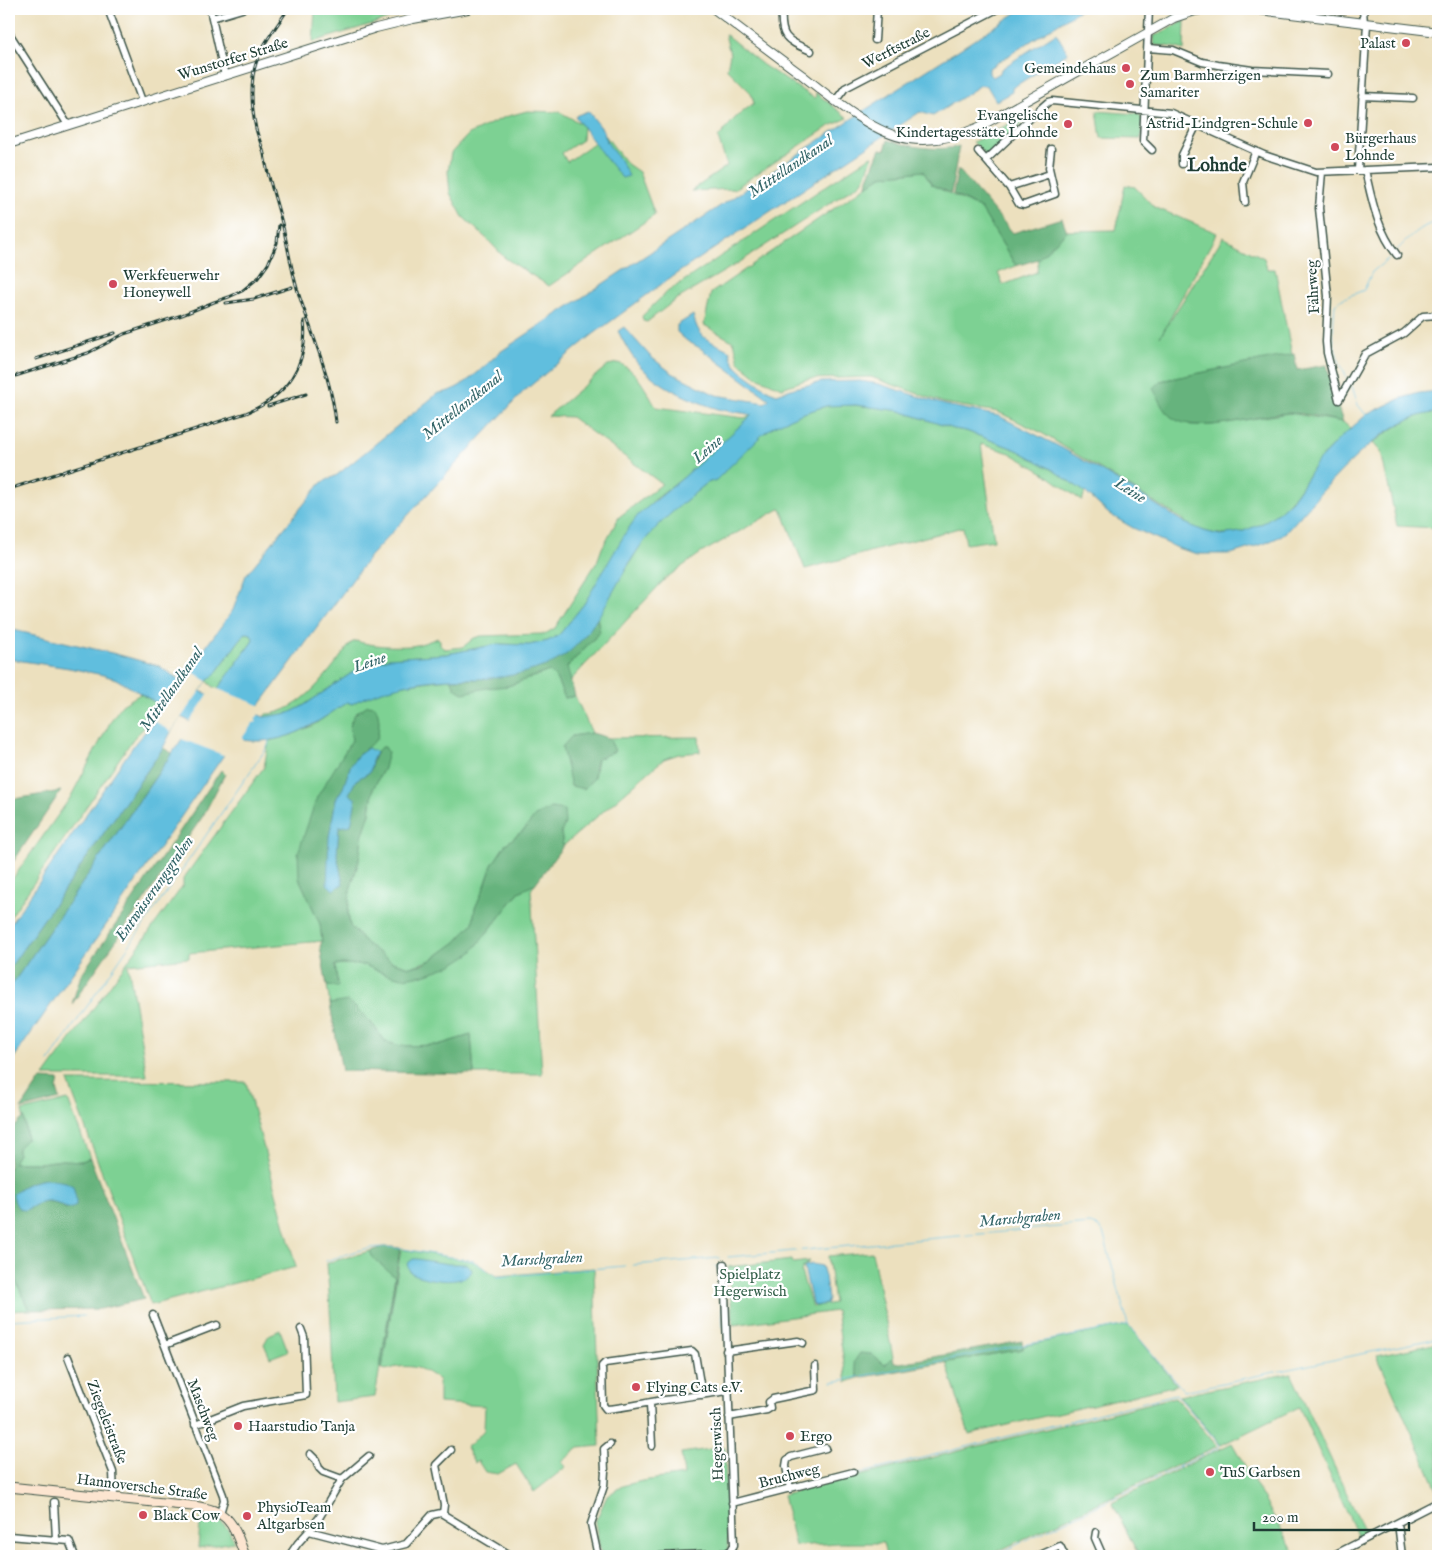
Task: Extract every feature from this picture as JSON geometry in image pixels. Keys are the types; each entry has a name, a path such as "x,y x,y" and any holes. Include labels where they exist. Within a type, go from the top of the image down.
{"main road":[{"name":"Hannoversche Straße","path":"9,1486 204,1507 220,1513 228,1520 235,1530 246,1556"}],"street":[{"path":"108,9 142,101"},
{"path":"210,9 225,76"},
{"path":"212,18 242,9"},
{"name":"Wunstorfer Straße","path":"9,144 376,28 468,9"},
{"path":"714,9 854,113 893,135 923,140 954,137 967,133 1174,18 1195,10 1206,9"},
{"path":"782,9 781,20 784,35 794,43 811,51"},
{"path":"875,40 877,9"},
{"name":"Werftstraße","path":"836,100 845,88 997,9"},
{"path":"1149,9 1143,141 1152,150"},
{"path":"1251,9 1438,32"},
{"path":"1363,9 1365,24 1362,96 1362,170 1379,225 1395,253"},
{"path":"9,33 68,125"},
{"path":"1148,48 1172,50 1202,62 1252,70 1328,74"},
{"path":"1362,96 1413,98"},
{"path":"986,160 1048,102 1052,101 1171,113 1256,151 1316,172 1438,167"},
{"path":"1182,164 1182,155 1196,124"},
{"path":"978,151 1009,187 1019,204 1024,205 1055,194 1050,174 1049,154 1051,149"},
{"path":"1245,202 1243,182 1256,151"},
{"name":"Fährweg","path":"1322,172 1319,208 1328,296 1326,342 1339,400 1365,354 1404,333 1423,316 1438,315"},
{"path":"1009,187 1050,174"},
{"name":"Hegerwisch","path":"660,1556 730,1552 734,1545 724,1264"},
{"name":"Maschweg","path":"153,1315 224,1498 220,1513"},
{"path":"165,1345 217,1325"},
{"path":"195,1425 242,1406 306,1395 304,1337 301,1329"},
{"path":"726,1351 798,1341 804,1343"},
{"path":"702,1395 696,1354 692,1351 604,1364 602,1368 602,1403 604,1408 608,1409 650,1403 702,1395 728,1391"},
{"name":"Ziegeleistraße","path":"68,1357 113,1472 114,1497"},
{"path":"729,1417 767,1410 770,1408 769,1402 773,1399 816,1390 814,1366"},
{"path":"650,1403 652,1446"},
{"path":"598,1556 591,1524 604,1486 604,1449 610,1444"},
{"path":"790,1488 787,1460 791,1457 826,1448"},
{"path":"444,1513 444,1504 436,1466 450,1450"},
{"path":"310,1454 323,1472 342,1479"},
{"path":"289,1556 309,1531 342,1479 369,1456"},
{"name":"Bruchweg","path":"732,1503 853,1472"},
{"path":"54,1502 56,1540"},
{"path":"1332,1556 1438,1502"},
{"path":"309,1531 383,1553 406,1544 432,1515 444,1513 512,1556"},
{"path":"1398,1523 1402,1556"},
{"path":"1096,1532 1095,1538 1101,1555"},
{"path":"9,1536 69,1541 75,1556"},
{"path":"1038,1556 1060,1546 1065,1556"}],"green space":[{"path":"315,9 432,9 412,12 313,42"},
{"path":"1185,21 1184,50 1154,45 1154,36"},
{"path":"725,34 763,65 814,98 816,96 815,92 848,118 828,127 734,189 691,191 727,166 718,138 735,118 754,103 751,93 727,69 730,54"},
{"path":"527,111 560,112 583,125 582,140 562,153 567,162 605,135 626,163 639,172 655,215 549,286 505,258 463,217 450,193 448,172 451,153 469,134 505,117"},
{"path":"1097,111 1138,114 1142,118 1141,139 1101,138"},
{"path":"1029,114 1025,121 987,156 973,142"},
{"path":"888,140 923,147 951,148 959,146 951,193 932,185 923,171 881,176 867,186 868,178 880,149 885,150"},
{"path":"873,156 861,183 740,262 674,301 647,322 643,321 642,316 667,292"},
{"path":"958,169 1013,233 1062,218 1067,231 1038,259 1016,266 981,209 953,194"},
{"path":"923,171 932,185 981,209 1016,266 998,273 1003,285 1037,272 1038,259 1067,231 1116,230 1125,185 1135,187 1154,207 1217,233 1160,337 1223,237 1264,258 1267,269 1275,269 1292,355 1160,381 1190,425 1213,425 1289,413 1343,422 1351,429 1325,453 1285,507 1251,529 1231,534 1216,534 1185,523 1185,521 1040,432 998,412 944,403 871,377 808,379 782,388 757,377 739,362 734,342 704,325 711,293 881,176"},
{"path":"1294,354 1297,370 1327,365 1334,396 1343,422 1290,413 1207,425 1191,424 1177,420 1166,412 1153,388 1160,381"},
{"path":"618,363 636,375 656,407 744,418 753,415 684,477 652,502 584,604 559,635 548,641 529,645 498,644 447,654 389,658 359,668 290,713 264,717 266,714 279,712 292,706 303,698 324,677 351,643 356,641 376,645 411,646 438,638 444,649 463,647 474,638 481,636 545,634 555,628 597,562 602,548 619,517 662,484 571,417 548,416 608,365"},
{"path":"838,404 900,411 954,429 966,431 1017,450 1053,470 1085,492 1082,501 1044,473 1010,453 981,444 994,540 966,544 963,527 805,569 781,508 701,553 666,578 570,681 567,667 600,632 597,617 640,546 661,521 707,483 716,480 768,430 798,414"},
{"path":"1429,413 1438,413 1438,528 1397,526 1381,452 1373,443 1400,425"},
{"path":"597,617 600,632 567,667 575,696 565,698 556,678 549,671 508,686 464,693 456,689 451,679 477,679 586,634"},
{"path":"244,634 251,634 252,642 217,690 207,681 215,674"},
{"path":"549,671 556,678 565,698 575,696 592,733 572,736 567,765 571,786 594,778 597,759 614,751 609,738 699,737 700,752 679,754 664,759 563,846 561,833 565,823 551,808 535,817 525,829 506,844 492,865 475,908 473,923 456,942 431,960 410,967 392,962 367,944 350,926 348,914 350,890 359,860 362,837 370,813 373,789 384,768 376,752 343,788 359,710 352,720 350,727 352,740 299,878 320,924 322,941 189,953 189,958 128,964 147,1076 44,1076 183,888 183,879 264,767 269,741 291,735 312,726 347,702 352,704 386,689 413,683 451,679 456,689 508,686"},
{"path":"140,694 162,706 152,720 133,739 9,919 9,884 70,798 112,719 122,705"},
{"path":"368,705 375,706 378,714 379,727 377,739 357,756 350,767 343,788 336,799 329,837 343,884 337,855 339,826 348,795 356,780 370,772 377,753 381,747 385,747 388,752 384,768 373,789 370,813 362,837 359,860 350,890 348,914 350,926 367,944 392,962 410,967 431,960 456,942 473,923 475,908 492,865 506,844 525,829 535,816 551,808 564,810 565,823 561,833 563,846 535,884 519,892 471,953 452,965 424,975 402,978 364,965 335,965 338,987 327,986 320,947 322,941 320,924 299,878 298,853 317,797 352,740 350,728 352,719 354,715"},
{"path":"592,733 609,738 615,751 597,759 594,778 584,789 571,786 562,747 572,736"},
{"path":"163,748 172,753 9,989 9,969"},
{"path":"221,770 225,774 203,816 72,1004 81,975"},
{"path":"61,791 9,868 9,800"},
{"path":"535,884 531,890 542,1074 474,1074 471,1035 438,1045 401,1046 386,1042 369,1020 335,1003 330,1004 327,986 338,986 335,965 364,965 386,974 471,953 519,892"},
{"path":"348,1001 369,1020 386,1042 401,1046 438,1045 471,1035 474,1074 342,1071 330,1004"},
{"path":"41,1079 59,1080 57,1089 60,1099 21,1109"},
{"path":"68,1081 246,1082 296,1267 151,1305"},
{"path":"68,1100 90,1158 82,1161 62,1160 40,1163 12,1163 18,1154 18,1148 27,1139 22,1111"},
{"path":"24,1117 27,1139 18,1148 18,1154 13,1163 40,1163 62,1160 82,1161 90,1158 144,1299 100,1309 29,1310 9,1265 9,1133","holes":["47,1179 67,1209 48,1202 39,1203 29,1209 13,1194 28,1184"]},
{"path":"383,1247 400,1248 382,1369 380,1368 395,1277 373,1258 370,1251"},
{"path":"401,1249 473,1261 497,1276 594,1268 600,1446 579,1448 562,1462 566,1467 534,1492 516,1464 498,1474 485,1472 478,1461 474,1463 466,1447 484,1430 485,1406 439,1403 439,1380 428,1373 410,1367 382,1369"},
{"path":"370,1251 373,1258 395,1276 375,1397 334,1402 327,1263"},
{"name":"Spielplatz Hegerwisch","path":"872,1252 893,1357 885,1365 871,1354 854,1362 858,1378 847,1382 836,1311 733,1325 728,1267 792,1260 793,1263 810,1261 803,1267 801,1272 812,1307 834,1303 828,1256"},
{"path":"9,1265 29,1310 9,1311"},
{"path":"1128,1325 1177,1385 969,1434 946,1362 1023,1349 1023,1346"},
{"path":"280,1330 288,1351 270,1358 264,1344 269,1335"},
{"path":"1022,1341 1023,1349 858,1378 854,1362 860,1353 871,1354 885,1365 893,1357 894,1362 900,1363"},
{"path":"1438,1343 1438,1491 1377,1356"},
{"path":"1291,1373 1367,1537 1359,1539 1299,1407 1221,1445 1179,1396"},
{"path":"1175,1397 1217,1446 988,1556 886,1556 883,1543 838,1543 795,1546 783,1495"},
{"name":"TuS Garbsen","path":"1232,1443 1296,1556 1139,1556 1112,1502"},
{"path":"725,1447 728,1554 601,1556 596,1520 607,1496 622,1486 684,1475 681,1453"},
{"path":"201,1513 222,1522 234,1542 198,1548"}],"water":[{"path":"1022,9 1081,9 989,68 989,74 993,77 1000,73 1001,69 1056,33 1068,53 1012,88 1012,92 996,101 987,86 981,85 933,116 920,112 670,278 591,336 524,391 370,556 254,713 264,717 289,713 303,706 359,668 389,658 447,654 498,644 529,645 548,641 559,635 584,604 638,515 684,477 752,415 722,410 707,405 665,386 638,364 618,331 624,327 651,357 672,373 716,395 765,403 769,399 677,332 677,325 693,315 699,330 706,339 730,351 735,365 742,372 769,391 777,394 822,382 860,381 879,384 945,405 999,416 1062,448 1185,523 1220,535 1241,532 1261,524 1279,512 1292,500 1318,461 1366,415 1399,399 1419,393 1438,391 1438,413 1417,417 1396,426 1375,440 1336,477 1287,531 1266,543 1231,554 1198,554 1180,549 1133,528 1109,514 1085,492 1053,470 1017,450 966,431 954,429 900,411 856,405 826,406 776,425 764,433 716,480 707,483 654,530 630,562 592,627 568,653 554,662 526,672 506,676 441,680 403,685 376,693 352,704 347,702 321,720 282,738 267,741 235,739 9,1065 9,989 193,723 181,717 163,748 9,969 9,926 136,742 165,708 116,679 69,668 9,659 9,629 159,666 184,683 192,672 196,660 233,610 246,575 321,483 337,475 438,393 455,389 463,384 500,352 865,110","holes":["244,634 251,634 252,642 213,696 200,691"]},
{"path":"588,111 603,130 607,142 629,176 622,178 575,116"},
{"path":"368,748 376,752 370,772 356,780 349,794 356,799 351,825 339,827 337,855 343,884 333,890 327,884 329,837 336,799 343,788 350,767 357,756"},
{"path":"47,1179 66,1182 73,1186 76,1206 69,1208 46,1201 25,1210 20,1209 15,1202 13,1194 28,1184"},
{"path":"413,1259 448,1264 466,1264 472,1271 468,1276 461,1279 433,1279 410,1272 407,1264"},
{"path":"812,1264 822,1266 828,1299 826,1304 815,1306 812,1303 804,1268"}],"pier":[{"path":"190,670 207,681 171,732 153,720"},
{"path":"215,688 262,705 257,712 260,713 255,719 257,722 253,723 242,738 244,741 236,742 226,756 179,738 209,693 212,693"}],"waterway":[{"path":"1397,250 1411,236 1438,221"},
{"path":"1347,378 1335,350 1333,325 1335,304 1364,290 1372,272 1393,255"},
{"path":"1352,386 1358,405 1367,416"},
{"name":"Entwässerungsgraben","path":"49,1061 268,746 269,740"},
{"name":"Marschgraben","path":"728,1257 1090,1224 1099,1227 1103,1232 1128,1325 1184,1391 1438,1338"},
{"name":"Marschgraben","path":"326,1261 372,1248 391,1247 402,1249"},
{"name":"Marschgraben","path":"404,1249 473,1261 497,1277 625,1266"},
{"name":"Marschgraben","path":"633,1265 720,1258"},
{"path":"715,1266 720,1270 723,1327"},
{"name":"Marschgraben","path":"9,1320 84,1316"},
{"path":"832,1382 1127,1325"},
{"path":"859,1474 1176,1394 1220,1445 1218,1448 993,1556"}],"railway":[{"path":"288,9 258,57 253,76 253,109 256,129 283,227 295,281 331,391 336,422"},
{"path":"9,378 88,353 124,334 182,315 242,291 258,278 268,264 277,243 279,225"},
{"path":"226,303 254,299 292,287"},
{"path":"9,489 246,413 260,406 273,398 292,378 303,352 305,337 304,321"},
{"path":"36,359 115,333"},
{"path":"268,406 306,394"}],"place":[{"name":"Palast","path":"1406,43"},
{"name":"Gemeindehaus","path":"1126,68"},
{"name":"Zum Barmherzigen Samariter","path":"1130,84"},
{"name":"Astrid-Lindgren-Schule","path":"1308,123"},
{"name":"Evangelische Kindertagesstätte Lohnde","path":"1068,124"},
{"name":"Bürgerhaus Lohnde","path":"1335,147"},
{"name":"Werkfeuerwehr Honeywell","path":"113,284"},
{"name":"Flying Cats e.V.","path":"636,1387"},
{"name":"Haarstudio Tanja","path":"238,1426"},
{"name":"Ergo","path":"790,1436"},
{"name":"TuS Garbsen","path":"1210,1472"},
{"name":"Black Cow","path":"143,1515"},
{"name":"PhysioTeam Altgarbsen","path":"247,1516"}],"district":[{"name":"Lohnde","path":"1217,166"}],"water label":[{"name":"Mittellandkanal","path":"791,167"},
{"name":"Mittellandkanal","path":"463,406"},
{"name":"Leine","path":"708,450"},
{"name":"Leine","path":"1130,491"},
{"name":"Leine","path":"370,663"},
{"name":"Mittellandkanal","path":"172,690"}]}
